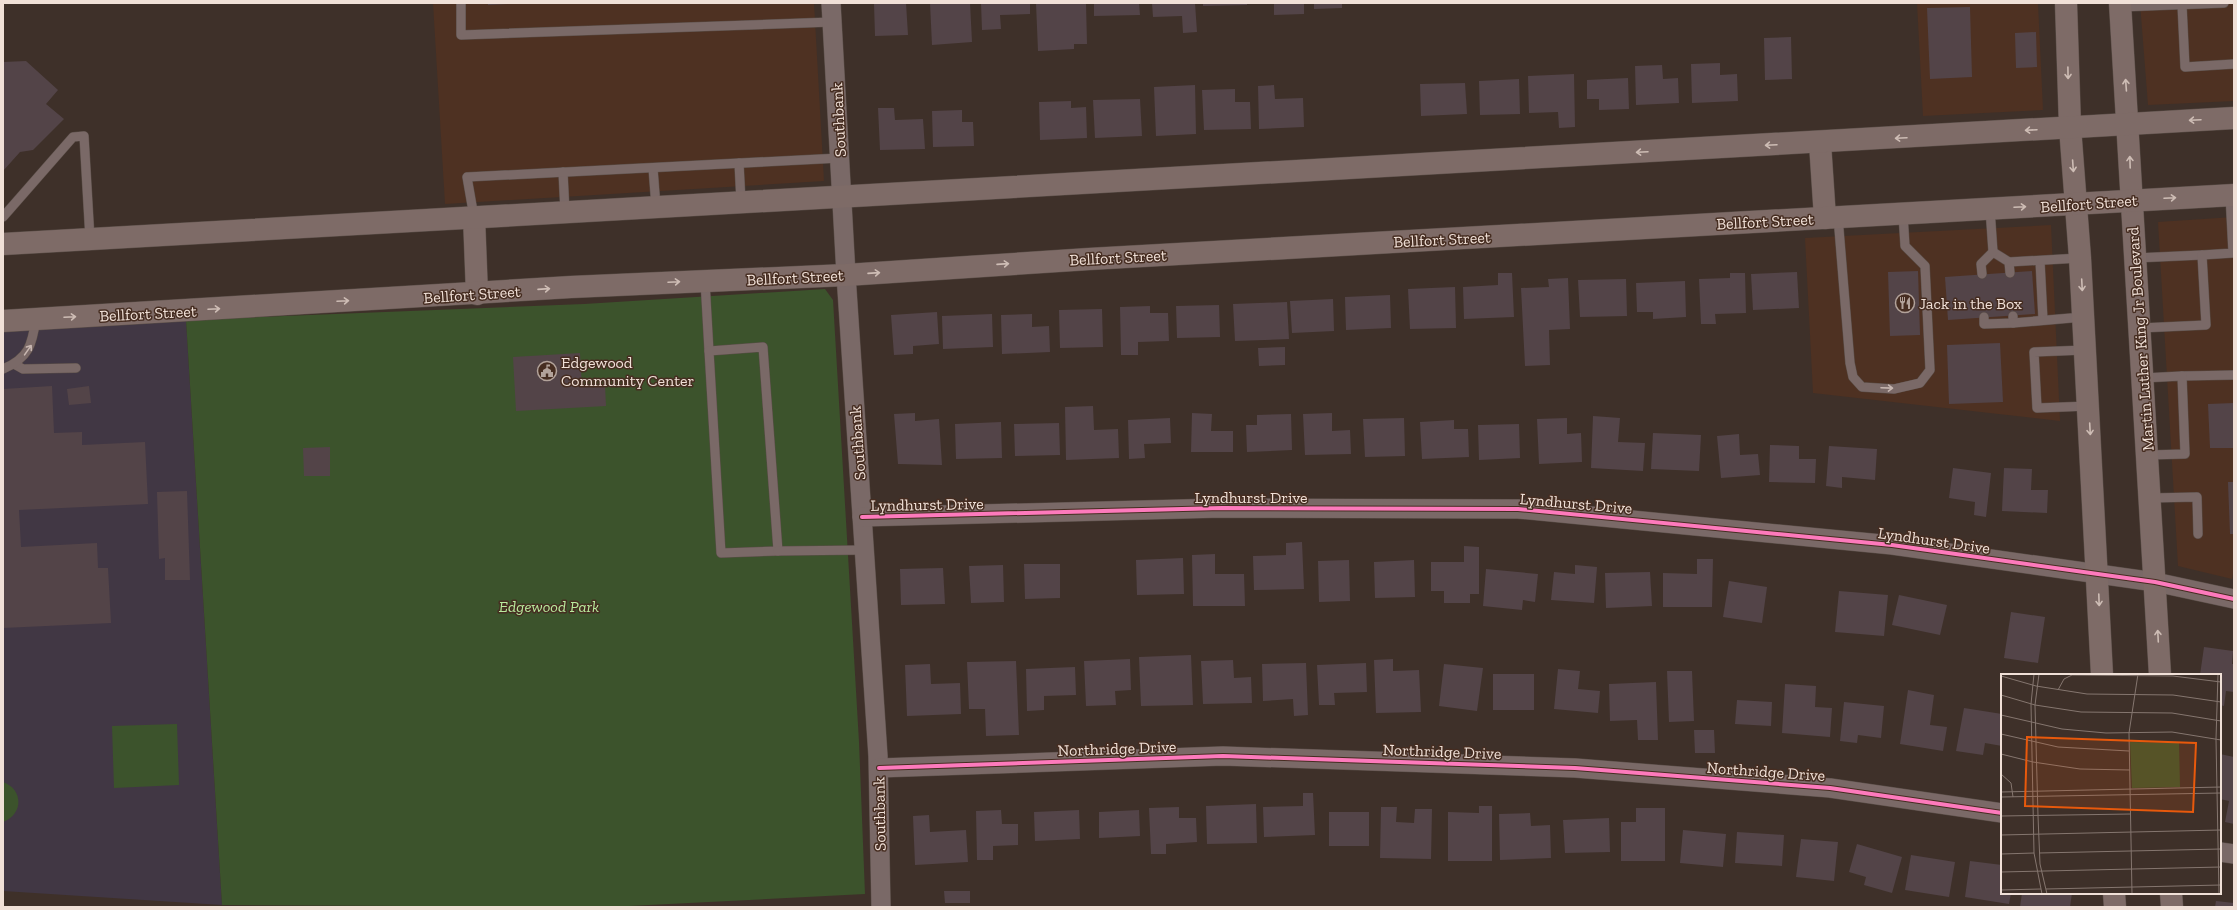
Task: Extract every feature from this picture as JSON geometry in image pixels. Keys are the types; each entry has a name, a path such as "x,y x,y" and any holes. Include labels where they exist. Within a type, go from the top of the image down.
{"main road":[{"path":"2066,3 2070,127 2084,317 2102,674"},
{"name":"Martin Luther King Jr Boulevard","path":"2120,5 2160,674"},
{"path":"3,244 1820,143 2234,118"},
{"path":"1820,143 1831,218"},
{"name":"Bellfort Street","path":"3,321 705,281 846,275 1096,258 2232,195"},
{"path":"474,217 477,294"},
{"path":"2114,894 2114,907"},
{"path":"2171,894 2172,907"}],"street":[{"name":"Southbank","path":"831,3 846,275 878,768 881,907"},
{"name":"Lyndhurst Drive","path":"862,517 1222,508 1518,509 1892,545 2155,582 2234,600"},
{"name":"Northridge Drive","path":"878,768 1223,756 1574,768 1830,788 2001,813"},
{"path":"2221,852 2234,854"}],"lane":[{"path":"461,3 461,35 832,22"},
{"path":"2120,5 2224,3"},
{"path":"2182,5 2185,67 2234,64"},
{"path":"3,217 73,137 84,136 90,239"},
{"path":"474,217 468,177 840,158"},
{"path":"739,163 740,202"},
{"path":"653,168 656,207"},
{"path":"563,172 565,212"},
{"path":"2135,258 2233,253 2232,195"},
{"path":"1982,274 1981,264 1993,252 1990,209"},
{"path":"1831,218 1853,377 1862,387 1894,388 1920,383 1930,370 1925,266 1905,246 1903,214"},
{"path":"1993,252 2009,262 2080,258"},
{"path":"2140,328 2206,324 2202,255"},
{"path":"2040,261 2043,320"},
{"path":"2009,262 2010,273"},
{"path":"705,281 721,553 865,550"},
{"path":"1984,317 1984,324 2013,319 2043,320 2084,317"},
{"path":"3,369 14,364 23,357 32,343 36,319"},
{"path":"709,350 763,347 778,551"},
{"path":"2085,350 2034,352 2037,408 2089,406"},
{"path":"14,364 23,369 76,368"},
{"path":"2143,378 2234,375"},
{"path":"2148,455 2185,454 2182,376"},
{"path":"2150,498 2196,496 2198,534"}],"shaded area":[{"path":"433,3 814,3 824,181 445,204"},
{"path":"1917,3 2038,3 2043,110 1923,116"},
{"path":"2140,3 2234,3 2234,101 2148,105"},
{"path":"2234,217 2234,569 2232,579 2178,566 2158,222"},
{"path":"2051,225 2060,421 1813,393 1805,238"},
{"path":"186,320 222,905 3,891 3,331"}],"green space":[{"name":"Edgewood Park","path":"825,289 833,300 859,742 865,894 609,907 222,905 186,320 584,304"},
{"path":"177,724 179,785 114,788 112,726"},
{"path":"3,782 10,785 14,790 17,796 18,808 10,818 3,822"}],"building":[{"path":"488,3 508,3 508,4 488,5"},
{"path":"874,3 906,3 908,35 875,36"},
{"path":"930,3 970,3 972,42 932,45"},
{"path":"981,3 1030,3 1030,14 1000,15 1001,29 982,30"},
{"path":"1036,3 1086,3 1087,44 1074,44 1074,49 1038,51"},
{"path":"1094,3 1139,3 1140,15 1094,16"},
{"path":"1152,3 1195,3 1197,32 1183,33 1182,16 1153,17"},
{"path":"1203,3 1247,3 1247,5 1203,6"},
{"path":"1274,3 1304,3 1304,14 1274,15"},
{"path":"1314,3 1342,3 1342,8 1314,9"},
{"path":"1970,7 1972,77 1930,79 1927,8"},
{"path":"2036,32 2037,67 2016,68 2015,33"},
{"path":"1791,37 1792,79 1765,80 1764,38"},
{"path":"26,61 58,90 46,104 64,119 33,150 20,152 3,171 3,62"},
{"path":"1720,63 1720,75 1737,74 1738,101 1692,103 1691,64"},
{"path":"1662,65 1663,79 1678,78 1679,103 1636,105 1635,66"},
{"path":"1574,74 1575,127 1559,128 1558,112 1529,113 1528,76"},
{"path":"1628,78 1629,109 1599,110 1599,99 1587,99 1587,80"},
{"path":"1519,79 1520,114 1480,115 1479,81"},
{"path":"1465,83 1467,114 1421,116 1420,84"},
{"path":"1195,85 1196,134 1156,136 1154,87"},
{"path":"1274,85 1275,99 1303,98 1304,127 1259,129 1258,86"},
{"path":"1235,89 1235,102 1250,102 1251,129 1204,130 1202,90"},
{"path":"1140,99 1142,136 1095,138 1093,100"},
{"path":"1071,101 1071,108 1086,107 1087,138 1040,140 1039,102"},
{"path":"878,108 894,108 895,120 923,119 925,149 880,150"},
{"path":"962,110 962,122 973,122 974,146 933,147 932,111"},
{"path":"1918,271 1920,335 1890,336 1888,272"},
{"path":"2032,271 2035,314 1948,320 1945,277"},
{"path":"1797,272 1799,308 1753,310 1751,274"},
{"path":"1498,273 1512,273 1514,317 1464,319 1463,287 1498,285"},
{"path":"1730,273 1745,273 1746,313 1715,314 1716,324 1701,324 1699,279 1730,278"},
{"path":"1568,278 1570,329 1549,330 1550,365 1525,366 1521,288 1549,287 1548,279"},
{"path":"1626,279 1627,316 1580,317 1578,280"},
{"path":"1685,281 1686,317 1653,319 1653,312 1637,312 1636,283"},
{"path":"1455,287 1456,328 1410,329 1408,289"},
{"path":"1390,295 1391,328 1346,330 1345,297"},
{"path":"1333,299 1334,331 1292,333 1290,301"},
{"path":"1287,302 1289,339 1235,341 1233,304"},
{"path":"1219,305 1220,337 1177,338 1176,306"},
{"path":"1150,306 1150,313 1168,313 1169,341 1138,342 1138,355 1121,355 1120,307"},
{"path":"1102,309 1103,347 1060,348 1059,310"},
{"path":"937,312 939,344 913,346 913,354 894,355 891,315"},
{"path":"992,314 993,347 943,349 942,316"},
{"path":"1032,314 1032,327 1049,326 1050,352 1002,354 1001,315"},
{"path":"2000,343 2003,402 1949,404 1947,345"},
{"path":"1285,347 1285,365 1259,366 1258,348"},
{"name":"Edgewood Community Center","path":"580,353 582,386 605,385 606,406 516,411 513,357"},
{"path":"52,386 54,433 82,432 82,445 145,442 148,504 19,510 21,547 97,543 98,568 108,568 111,623 3,628 3,389"},
{"path":"89,386 91,403 69,405 67,389"},
{"path":"2234,403 2234,448 2210,448 2208,404"},
{"path":"1093,406 1094,430 1118,429 1119,458 1066,460 1065,407"},
{"path":"915,413 915,421 939,419 942,465 898,464 894,414"},
{"path":"1192,413 1212,414 1211,431 1233,431 1233,452 1191,452"},
{"path":"1332,413 1332,431 1350,430 1351,454 1305,455 1303,414"},
{"path":"1291,414 1292,450 1247,452 1246,425 1257,425 1257,415"},
{"path":"1593,416 1620,418 1618,442 1645,443 1643,471 1591,468"},
{"path":"1170,418 1171,443 1144,444 1145,458 1129,459 1128,420"},
{"path":"1404,418 1405,456 1365,457 1363,419"},
{"path":"1567,418 1567,434 1581,433 1582,462 1539,464 1537,419"},
{"path":"1454,420 1454,429 1468,429 1469,457 1422,459 1420,422"},
{"path":"1001,422 1002,458 956,459 955,424"},
{"path":"1059,423 1060,455 1015,456 1014,424"},
{"path":"1519,424 1520,458 1479,460 1478,425"},
{"path":"1653,433 1701,435 1699,471 1651,469"},
{"path":"1739,434 1740,455 1758,454 1760,475 1721,478 1717,436"},
{"path":"1770,445 1799,446 1799,459 1816,459 1815,483 1769,482"},
{"path":"1829,446 1877,449 1875,480 1842,477 1842,488 1826,486"},
{"path":"330,447 330,476 304,476 303,448"},
{"path":"1953,468 1991,473 1986,517 1974,515 1975,502 1949,498"},
{"path":"2004,468 2032,469 2031,490 2048,490 2047,513 2002,511"},
{"path":"2228,482 2234,482 2234,534 2230,534"},
{"path":"187,491 190,580 165,580 165,558 159,559 157,492"},
{"path":"1302,542 1304,589 1254,590 1253,556 1286,555 1286,543"},
{"path":"1464,546 1479,547 1479,594 1470,594 1470,603 1444,603 1444,591 1431,591 1431,562 1464,562"},
{"path":"1215,554 1215,574 1244,574 1245,606 1193,606 1192,555"},
{"path":"1183,558 1184,594 1137,595 1136,560"},
{"path":"1697,559 1713,559 1712,607 1663,607 1663,573 1697,574"},
{"path":"1349,560 1350,601 1319,602 1318,561"},
{"path":"1414,560 1415,597 1375,598 1374,562"},
{"path":"1024,564 1060,564 1060,598 1025,599"},
{"path":"1003,565 1004,602 971,603 969,566"},
{"path":"1575,565 1597,567 1594,603 1551,600 1554,572 1575,574"},
{"path":"943,568 945,604 901,605 900,569"},
{"path":"1486,569 1538,574 1535,602 1523,600 1522,610 1483,606"},
{"path":"1650,572 1652,606 1606,608 1605,573"},
{"path":"1729,581 1767,587 1762,623 1723,617"},
{"path":"1839,591 1888,595 1884,636 1835,632"},
{"path":"1899,595 1947,605 1940,635 1892,625"},
{"path":"2011,612 2045,617 2038,663 2004,658"},
{"path":"2204,647 2233,651 2232,664 2234,664 2234,692 2226,691 2224,706 2221,705 2221,674 2200,674"},
{"path":"1191,655 1193,705 1141,706 1139,657"},
{"path":"1130,659 1131,690 1115,691 1116,705 1086,706 1084,661"},
{"path":"1393,659 1393,671 1419,670 1421,712 1376,713 1374,660"},
{"path":"1233,660 1234,678 1251,677 1252,703 1203,704 1201,661"},
{"path":"1016,661 1019,735 986,736 985,709 969,709 967,662"},
{"path":"1306,663 1308,715 1294,716 1293,699 1263,701 1262,664"},
{"path":"1366,663 1367,692 1334,693 1335,705 1319,705 1317,665"},
{"path":"930,664 931,684 960,683 961,714 907,716 905,665"},
{"path":"1444,664 1483,668 1477,711 1439,706"},
{"path":"1075,667 1076,695 1044,696 1044,710 1027,711 1026,669"},
{"path":"1558,669 1580,671 1578,689 1600,691 1598,713 1554,709"},
{"path":"1667,671 1692,671 1694,721 1669,722"},
{"path":"1493,674 1534,674 1534,710 1493,710"},
{"path":"1656,682 1658,740 1638,740 1637,720 1610,721 1609,684"},
{"path":"1785,684 1816,686 1815,707 1832,708 1830,737 1782,733"},
{"path":"1908,690 1934,695 1930,725 1947,727 1943,751 1900,744"},
{"path":"1737,700 1772,702 1771,726 1735,724"},
{"path":"1844,702 1884,706 1881,738 1858,735 1857,743 1840,741"},
{"path":"1964,708 2001,714 2001,746 1985,743 1983,755 1956,751"},
{"path":"1694,730 1714,730 1715,753 1695,753"},
{"path":"2221,754 2234,757 2234,824 2225,822 2229,801 2221,799"},
{"path":"1303,793 1313,793 1315,835 1264,837 1263,807 1303,806"},
{"path":"1256,804 1257,843 1207,844 1206,806"},
{"path":"1479,806 1492,806 1492,861 1448,861 1448,812 1479,813"},
{"path":"1179,807 1179,818 1196,818 1197,842 1166,844 1166,854 1151,854 1149,808"},
{"path":"1381,807 1397,807 1396,822 1414,823 1415,809 1432,809 1431,859 1380,858"},
{"path":"1636,808 1665,808 1665,861 1621,861 1621,822 1636,822"},
{"path":"1001,810 1002,824 1018,824 1018,845 993,846 993,860 977,860 976,811"},
{"path":"1079,810 1080,839 1035,841 1034,812"},
{"path":"1139,810 1140,836 1099,838 1099,812"},
{"path":"1329,812 1369,812 1369,846 1329,846"},
{"path":"1530,813 1531,826 1550,825 1551,858 1500,860 1499,814"},
{"path":"929,815 930,832 966,830 968,862 915,865 913,816"},
{"path":"1609,818 1610,852 1565,853 1563,820"},
{"path":"1683,830 1726,834 1723,867 1680,863"},
{"path":"1737,832 1784,835 1782,866 1735,863"},
{"path":"1801,839 1838,842 1834,881 1796,877"},
{"path":"1857,844 1902,857 1892,893 1864,885 1866,877 1849,872"},
{"path":"1911,855 1955,862 1949,897 1905,890"},
{"path":"1970,861 2001,865 2001,894 2011,894 2009,904 1965,897"},
{"path":"944,891 970,891 970,903 945,903"},
{"path":"2022,894 2072,894 2070,907 2020,907"},
{"path":"2216,901 2234,903 2234,907 2215,907"}],"cycle path":[{"path":"862,517 1222,508 1518,509 1892,545 2155,582 2234,599"},
{"path":"879,768 1223,756 1575,768 1830,788 2001,813"}],"place":[{"name":"Jack in the Box","path":"1905,303"},
{"name":"Edgewood Community Center","path":"547,371"}]}
